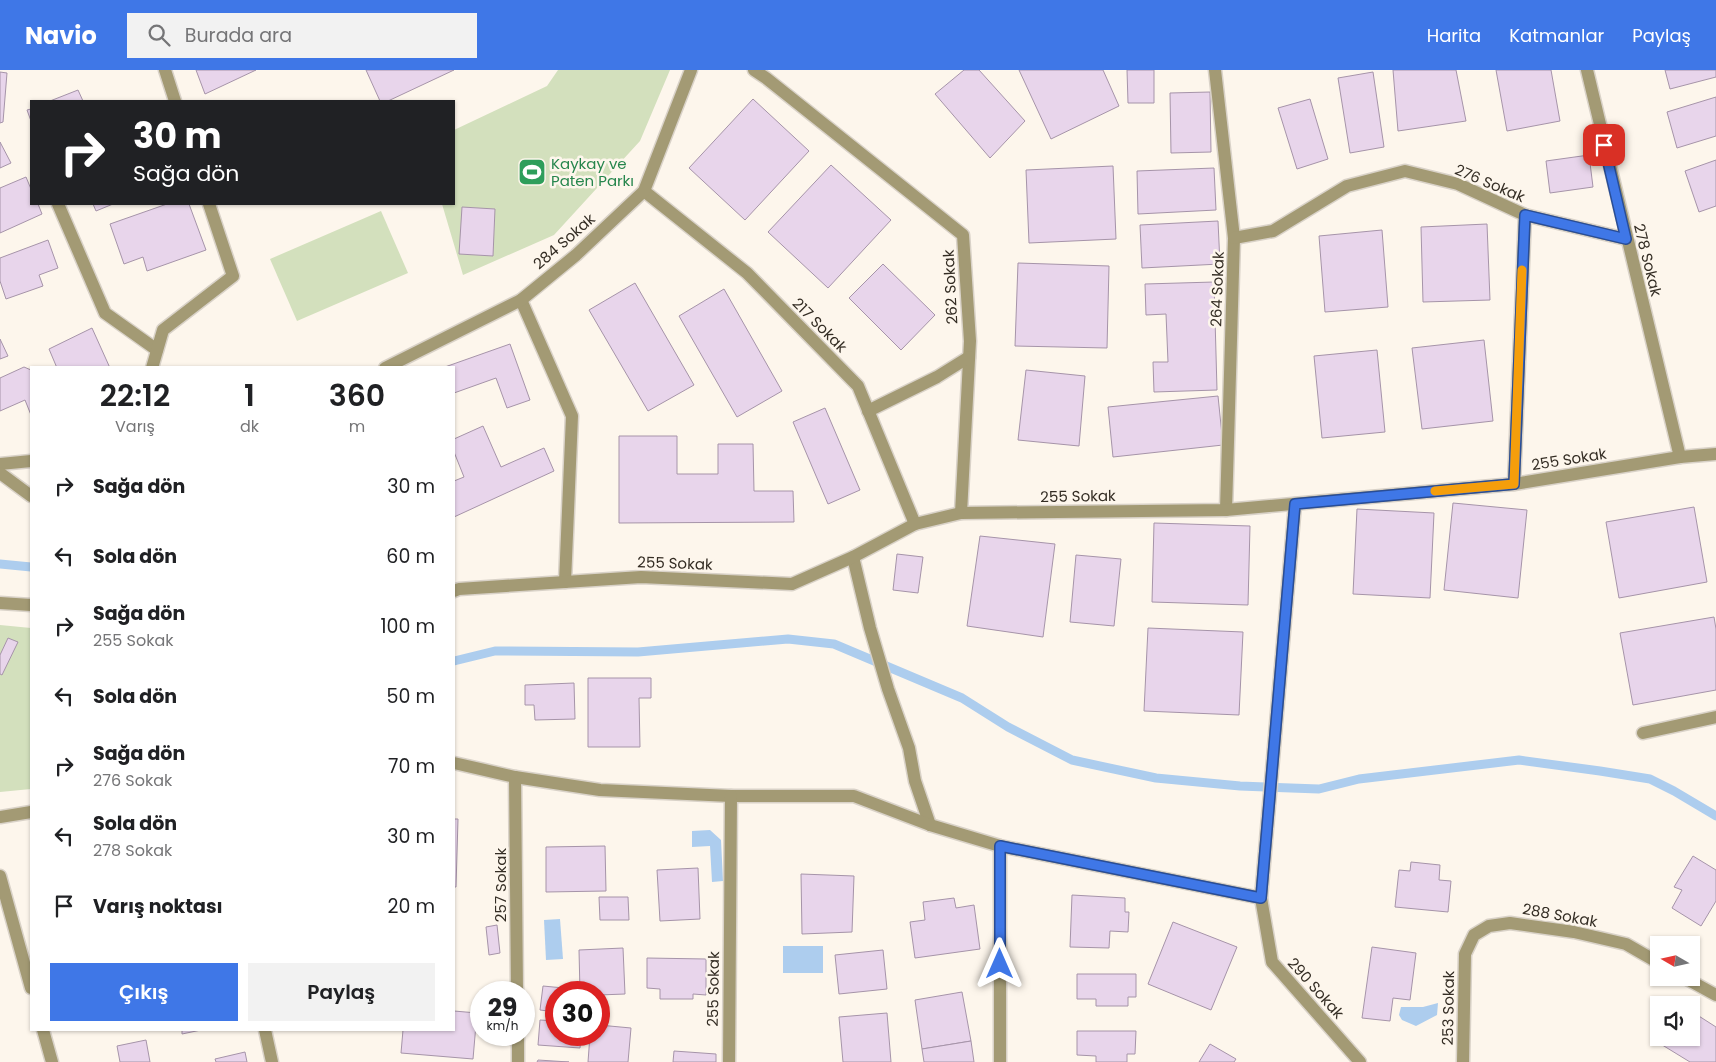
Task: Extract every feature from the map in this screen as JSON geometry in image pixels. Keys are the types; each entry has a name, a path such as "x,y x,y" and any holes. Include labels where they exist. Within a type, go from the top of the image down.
{"street":[{"path":"165,70 175,100"},
{"name":"284 Sokak","path":"389,366 521,300 576,255 644,191 691,70"},
{"name":"262 Sokak","path":"754,70 963,235 970,341 961,513"},
{"name":"264 Sokak","path":"1215,70 1234,238 1226,510"},
{"name":"278 Sokak","path":"1587,70 1626,239 1680,456"},
{"name":"276 Sokak","path":"1234,238 1274,231 1347,186 1405,171 1458,184 1525,215 1626,239"},
{"name":"217 Sokak","path":"644,191 747,273 858,386 915,524"},
{"path":"58,205 105,313 157,350"},
{"path":"153,366 163,330 233,276 209,205"},
{"path":"1514,484 1525,215"},
{"path":"521,300 572,416 565,582"},
{"path":"868,411 938,378 969,357"},
{"name":"255 Sokak","path":"455,591 641,577 792,584 853,557 915,524 961,513 1226,510 1514,484 1680,456 1716,454"},
{"path":"0,464 30,462"},
{"path":"0,473 30,495"},
{"name":"290 Sokak","path":"1295,504 1261,898 1272,962 1360,1062"},
{"path":"853,557 870,628 888,689 910,748 915,781 930,825"},
{"path":"0,603 30,605"},
{"path":"1643,733 1716,717"},
{"path":"455,763 515,777 600,790 731,796 854,796 930,825 1000,846 1261,898"},
{"name":"257 Sokak","path":"515,777 517,981"},
{"name":"255 Sokak","path":"729,1062 731,796"},
{"path":"0,816 30,812"},
{"path":"1000,846 1000,1062"},
{"path":"0,876 30,984"},
{"name":"288 Sokak","path":"1465,954 1474,935 1489,926 1510,923 1574,932 1626,944 1650,958"},
{"name":"253 Sokak","path":"1463,1062 1465,954"},
{"path":"1700,986 1716,995"},
{"path":"43,1031 52,1062"},
{"path":"265,1031 272,1062"},
{"path":"518,1046 518,1062"}],"green space":[{"name":"Kaykay ve Paten Parkı","path":"558,70 670,70 640,141 554,235 463,275 442,205 455,205 455,130 547,86"},
{"path":"381,211 408,273 297,321 270,259"},
{"path":"0,625 30,628 30,789 0,792"}],"water":[{"path":"710,830 721,840 723,881 712,882 710,846 692,847 692,831"},
{"path":"560,919 563,959 546,960 544,920"},
{"path":"783,946 823,946 823,973 783,973"},
{"path":"1438,1003 1437,1015 1416,1026 1402,1020 1399,1015 1401,1007 1423,1007"}],"building":[{"path":"196,70 256,70 205,94"},
{"path":"366,70 454,70 390,100 380,100"},
{"path":"964,70 979,70 1025,121 990,158 935,94"},
{"path":"1019,70 1103,70 1119,106 1051,139"},
{"path":"1127,70 1154,70 1154,103 1128,103"},
{"path":"1393,70 1456,70 1466,121 1398,131"},
{"path":"1496,70 1551,70 1560,121 1507,131"},
{"path":"1665,70 1716,70 1716,77 1670,89"},
{"path":"0,72 7,73 3,122 0,123"},
{"path":"1373,72 1384,147 1350,153 1338,78"},
{"path":"78,90 83,100 53,100"},
{"path":"1210,92 1211,152 1171,153 1170,93"},
{"path":"1716,97 1716,136 1677,148 1667,112"},
{"path":"753,99 809,151 745,220 689,168"},
{"path":"1310,99 1328,159 1297,169 1278,108"},
{"path":"0,142 11,163 0,168"},
{"path":"1589,155 1593,187 1550,193 1546,161"},
{"path":"1716,160 1716,206 1699,212 1685,171"},
{"path":"831,165 891,220 828,288 768,232"},
{"path":"1113,166 1116,239 1029,243 1026,170"},
{"path":"1214,168 1216,210 1138,214 1137,171"},
{"path":"26,177 30,187 30,205 38,205 42,214 0,233 0,188"},
{"path":"93,205 111,205 96,211"},
{"path":"164,205 189,205 206,250 147,271 143,257 124,264 110,224"},
{"path":"462,207 495,209 493,256 459,254"},
{"path":"1218,221 1220,264 1142,268 1140,225"},
{"path":"1487,224 1490,300 1423,302 1421,227"},
{"path":"1382,230 1388,307 1325,312 1319,236"},
{"path":"48,240 58,268 39,275 43,286 6,299 0,281 0,258"},
{"path":"1018,263 1109,266 1107,348 1015,346"},
{"path":"883,264 935,315 901,350 849,298"},
{"path":"1214,282 1217,390 1154,392 1153,362 1168,362 1166,314 1146,315 1145,284"},
{"path":"635,283 694,385 648,411 589,310"},
{"path":"724,289 782,391 737,417 679,316"},
{"path":"92,328 109,366 56,366 49,349"},
{"path":"0,339 8,356 0,359"},
{"path":"1484,340 1493,421 1422,429 1412,348"},
{"path":"510,344 530,400 507,408 496,378 455,393 455,366 448,366"},
{"path":"1377,350 1385,432 1322,438 1314,356"},
{"path":"24,367 30,370 30,412 25,400 0,411 0,378"},
{"path":"1026,370 1085,376 1079,446 1018,440"},
{"path":"1218,396 1223,445 1113,457 1108,407"},
{"path":"825,408 860,490 828,504 793,422"},
{"path":"483,426 501,467 544,448 554,471 455,517 455,481 464,477 455,454 455,439"},
{"path":"619,436 677,436 677,474 718,474 718,444 753,444 754,491 793,491 794,522 619,523"},
{"path":"1453,503 1527,510 1518,598 1444,590"},
{"path":"1694,507 1707,582 1619,598 1606,522"},
{"path":"1357,509 1434,513 1430,598 1353,594"},
{"path":"1154,523 1250,526 1248,605 1152,602"},
{"path":"980,536 1055,544 1043,637 967,626"},
{"path":"897,554 923,557 918,593 893,590"},
{"path":"1076,555 1121,559 1114,626 1070,622"},
{"path":"1714,617 1716,629 1716,690 1633,705 1620,633"},
{"path":"1148,628 1243,632 1239,715 1144,711"},
{"path":"8,638 18,642 2,675 0,674 0,655"},
{"path":"588,678 651,678 651,698 639,698 640,747 588,747"},
{"path":"574,683 575,719 535,720 534,705 525,705 525,685"},
{"path":"455,819 458,819 456,887"},
{"path":"605,846 606,891 546,892 546,847"},
{"path":"1693,856 1716,870 1716,901 1701,926 1672,908 1682,890 1674,887"},
{"path":"1411,862 1440,865 1439,880 1451,881 1448,912 1395,907 1399,870 1410,871"},
{"path":"698,868 700,919 660,921 657,870"},
{"path":"801,874 854,876 852,932 802,934"},
{"path":"1072,895 1125,898 1125,912 1129,912 1128,932 1110,931 1109,948 1070,947"},
{"path":"599,897 628,897 629,920 600,920"},
{"path":"954,898 956,908 974,905 980,949 915,958 910,922 925,920 923,902"},
{"path":"1173,922 1237,947 1211,1010 1148,984"},
{"path":"497,925 500,953 489,955 486,927"},
{"path":"1372,947 1416,953 1410,1000 1393,998 1390,1021 1362,1018"},
{"path":"623,948 625,994 610,995 610,981 580,981 579,950"},
{"path":"883,950 887,989 839,994 835,955"},
{"path":"647,958 706,959 706,995 693,994 693,999 660,999 660,989 647,988"},
{"path":"1077,974 1136,974 1136,997 1128,997 1128,1006 1096,1006 1096,999 1077,999"},
{"path":"543,986 545,986 545,1011 540,1010"},
{"path":"962,992 971,1041 922,1049 915,1000"},
{"path":"455,1011 470,1012 470,1046 474,1046 473,1059 401,1053 403,1031 455,1031"},
{"path":"887,1013 891,1062 843,1062 839,1017"},
{"path":"1700,1017 1716,1027 1716,1062 1690,1062 1664,1046 1700,1046"},
{"path":"540,1020 545,1020 545,1046 538,1045"},
{"path":"610,1026 631,1028 628,1062 588,1062 589,1046 610,1046"},
{"path":"182,1031 196,1031 182,1034"},
{"path":"1077,1031 1136,1031 1135,1054 1127,1054 1127,1062 1096,1062 1096,1056 1077,1055"},
{"path":"146,1040 150,1062 120,1062 117,1046"},
{"path":"971,1041 974,1062 924,1062 922,1049"},
{"path":"1210,1044 1236,1059 1234,1062 1199,1062"},
{"path":"552,1046 580,1046 580,1048"},
{"path":"674,1051 716,1054 716,1062 673,1062"},
{"path":"245,1052 247,1062 216,1062 215,1059"},
{"path":"538,1060 569,1062 537,1062"}],"waterway":[{"path":"0,564 30,567"},
{"path":"455,661 495,651 638,652 788,639 834,644 962,698 1008,727 1072,760 1156,778 1240,786 1319,789 1359,779 1519,760 1650,779 1716,816"}],"slow traffic":[{"path":"1435,491 1514,484 1522,270"}],"place":[{"name":"Kaykay ve Paten Parkı","path":"532,172"}],"route":[{"path":"1000,964 1000,846 1261,898 1295,504 1514,484 1525,215 1626,239 1604,145"}]}
